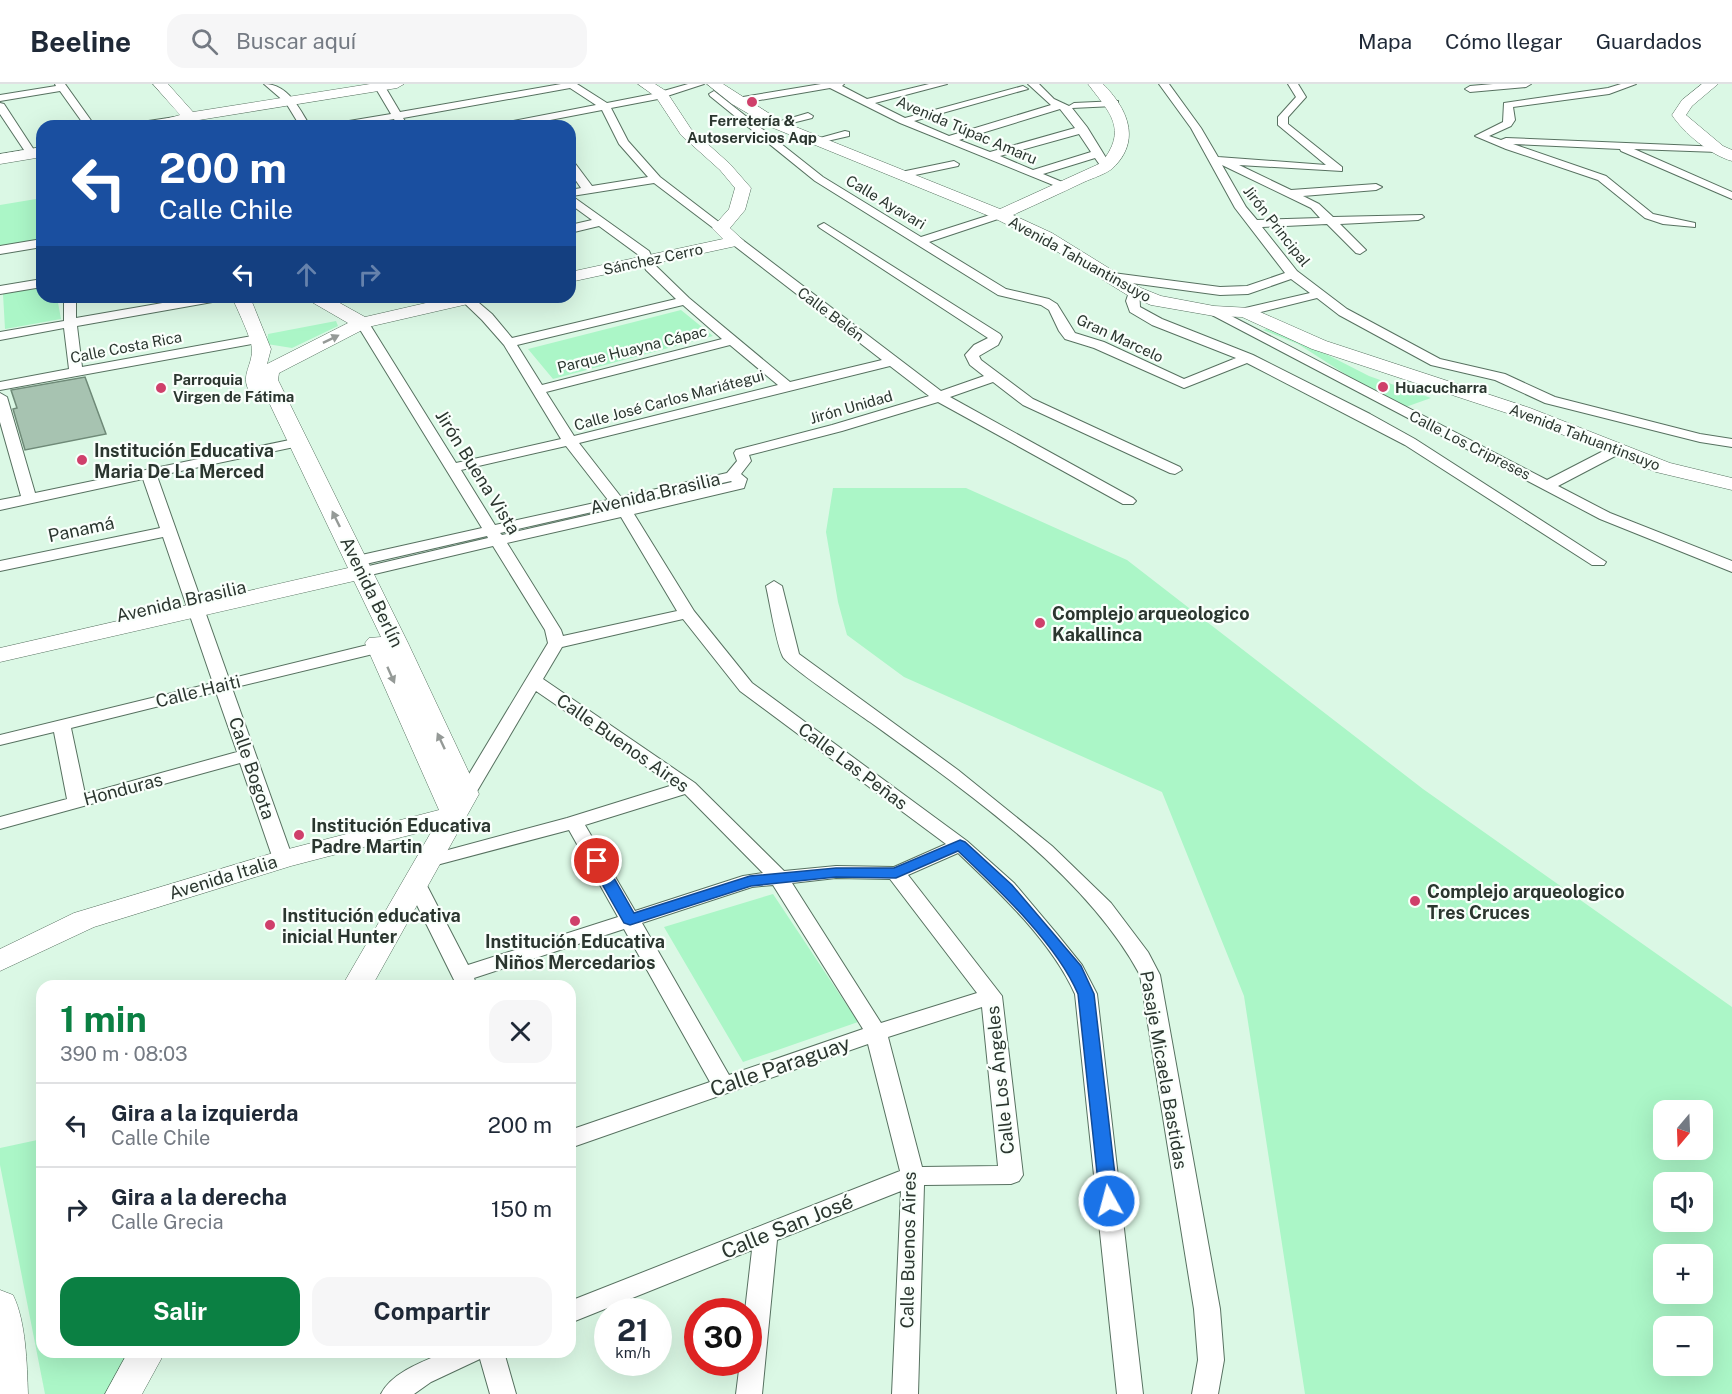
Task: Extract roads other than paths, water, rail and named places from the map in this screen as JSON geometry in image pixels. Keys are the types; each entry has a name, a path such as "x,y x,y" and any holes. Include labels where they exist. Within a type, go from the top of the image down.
{"street":[{"path":"160,84 187,120"},
{"path":"269,84 290,101 301,120"},
{"path":"193,120 290,101 397,84"},
{"name":"Sánchez Cerro","path":"645,84 661,94 686,132 725,167 743,188 737,210 720,228"},
{"path":"553,120 699,84"},
{"path":"737,101 833,84"},
{"name":"Avenida Túpac Amaru","path":"833,84 904,121 1063,186"},
{"path":"904,84 917,90"},
{"path":"866,102 942,84"},
{"path":"1008,84 1028,87 1066,109 1083,129 1102,160"},
{"path":"1032,174 1116,157 1121,145 1123,127 1114,103 1095,84"},
{"name":"Jirón Principal","path":"1164,84 1181,105 1217,160 1241,208 1253,224 1293,274 1343,312 1436,362 1500,377 1550,400 1700,438 1732,443"},
{"path":"1217,160 1338,169 1283,125 1282,117 1301,97 1293,84"},
{"path":"1470,89 1526,84"},
{"path":"1631,84 1609,91 1527,100 1508,105 1510,120 1507,124 1480,136 1602,178 1649,216 1663,221 1691,225"},
{"path":"1711,84 1687,103 1679,115 1683,121 1718,149 1732,156"},
{"path":"373,120 571,85 605,106"},
{"path":"0,98 61,86 86,120"},
{"path":"380,87 399,120"},
{"path":"904,121 1028,87"},
{"path":"685,89 717,90"},
{"name":"Avenida Tahuantinsuyo","path":"717,90 814,141 1000,215 1046,237 1135,292 1157,301 1214,311 1245,312 1319,345 1523,412 1663,468 1732,484"},
{"name":"Calle Ayavari","path":"717,90 819,179 1002,292 1045,302 1055,310"},
{"path":"1074,106 1114,103"},
{"path":"949,139 1055,104"},
{"path":"0,106 36,151"},
{"name":"Calle Belén","path":"605,106 623,142 656,179 941,398 1001,434 1128,501"},
{"path":"776,123 808,116"},
{"path":"989,156 1083,129"},
{"path":"814,141 845,134"},
{"path":"1508,146 1506,141 1718,149"},
{"path":"1615,145 1732,196"},
{"path":"0,159 36,152"},
{"path":"921,241 1000,215 1063,186 1102,160"},
{"path":"1217,160 1315,206 1360,250"},
{"path":"901,175 954,164"},
{"path":"576,172 588,189"},
{"path":"576,192 656,179"},
{"path":"1289,194 1376,187"},
{"path":"576,204 645,254 650,267 685,301 787,386"},
{"path":"1253,224 1418,217"},
{"path":"576,228 599,222"},
{"path":"824,226 995,337 993,342 979,348 972,355 975,362 1028,402 1175,470"},
{"name":"Sánchez Cerro","path":"576,276 736,241"},
{"path":"0,250 36,244"},
{"path":"1113,277 1220,291 1248,290 1293,274"},
{"path":"0,290 36,284"},
{"path":"1135,292 1132,302 1134,309 1157,322 1248,358 1410,442 1598,562"},
{"path":"1245,312 1320,294"},
{"path":"509,343 685,301"},
{"path":"70,303 76,373"},
{"path":"0,336 184,303"},
{"path":"243,303 260,344 263,370 362,323 448,303"},
{"path":"327,303 362,323"},
{"path":"474,303 509,343 571,443 621,506"},
{"name":"Gran Marcelo","path":"1055,310 1065,331 1070,336 1099,345 1184,384 1248,358"},
{"name":"Calle Los Cripreses","path":"1214,311 1605,516 1732,567"},
{"name":"Jirón Buena Vista","path":"362,323 553,630 556,643"},
{"name":"Parque Huayna Cápac","path":"539,390 733,340"},
{"path":"260,344 299,354"},
{"name":"Calle Costa Rica","path":"0,386 260,344"},
{"name":"Calle José Carlos Mariátegui","path":"452,468 571,443 787,386 893,361"},
{"name":"Avenida Berlín","path":"263,370 292,444 388,645 460,804"},
{"name":"Jirón Unidad","path":"732,476 744,461 741,453 815,435 941,398 993,377"},
{"path":"0,397 29,499"},
{"path":"0,505 292,444"},
{"path":"1548,485 1616,450"},
{"name":"Calle Bogota","path":"149,474 283,859"},
{"name":"Avenida Brasilia","path":"0,655 195,604 351,568 621,506 739,485 740,479 732,476"},
{"name":"Calle Las Peñas","path":"621,506 687,613 746,687 960,845 1007,888 1075,970 1086,994 1130,1394"},
{"name":"Panamá","path":"0,566 169,531"},
{"name":"Pasaje Micaela Bastidas","path":"774,586 791,656 997,807 1083,886 1137,948 1150,975 1207,1309 1211,1360 1204,1394"},
{"name":"Avenida Brasilia","path":"0,642 195,604"},
{"path":"360,980 460,804 556,643 680,615"},
{"name":"Calle Haiti","path":"0,740 388,645"},
{"name":"Calle Buenos Aires","path":"534,681 688,787 778,877 876,1032 913,1176 905,1394"},
{"path":"61,724 77,801"},
{"name":"Honduras","path":"0,824 247,755"},
{"path":"422,872 688,787"},
{"name":"Avenida Italia","path":"0,961 84,920 460,804"},
{"path":"574,822 723,1085"},
{"path":"422,872 465,980 630,920 750,881 836,872 896,873 960,845"},
{"name":"Calle Los Ángeles","path":"896,873 991,996 1011,1175"},
{"name":"Calle Paraguay","path":"576,1137 876,1032 991,996"},
{"name":"Calle San José","path":"576,1310 913,1176 1011,1175"},
{"path":"748,1394 766,1234"},
{"path":"0,1305 9,1367 10,1394"},
{"path":"123,1394 144,1358"},
{"path":"394,1394 422,1374 461,1358"},
{"path":"479,1358 503,1394"}],"place":[{"name":"Ferretería & Autoservicios Aqp","path":"752,102"},
{"name":"Huacucharra","path":"1383,387"},
{"name":"Parroquia Virgen de Fátima","path":"161,388"},
{"name":"Institución Educativa Maria De La Merced","path":"82,460"},
{"name":"Complejo arqueologico Kakallinca","path":"1040,623"},
{"name":"Institución Educativa Padre Martin","path":"299,835"},
{"name":"Complejo arqueologico Tres Cruces","path":"1415,901"},
{"name":"Institución Educativa Niños Mercedarios","path":"575,921"},
{"name":"Institución educativa inicial Hunter","path":"270,925"}]}
